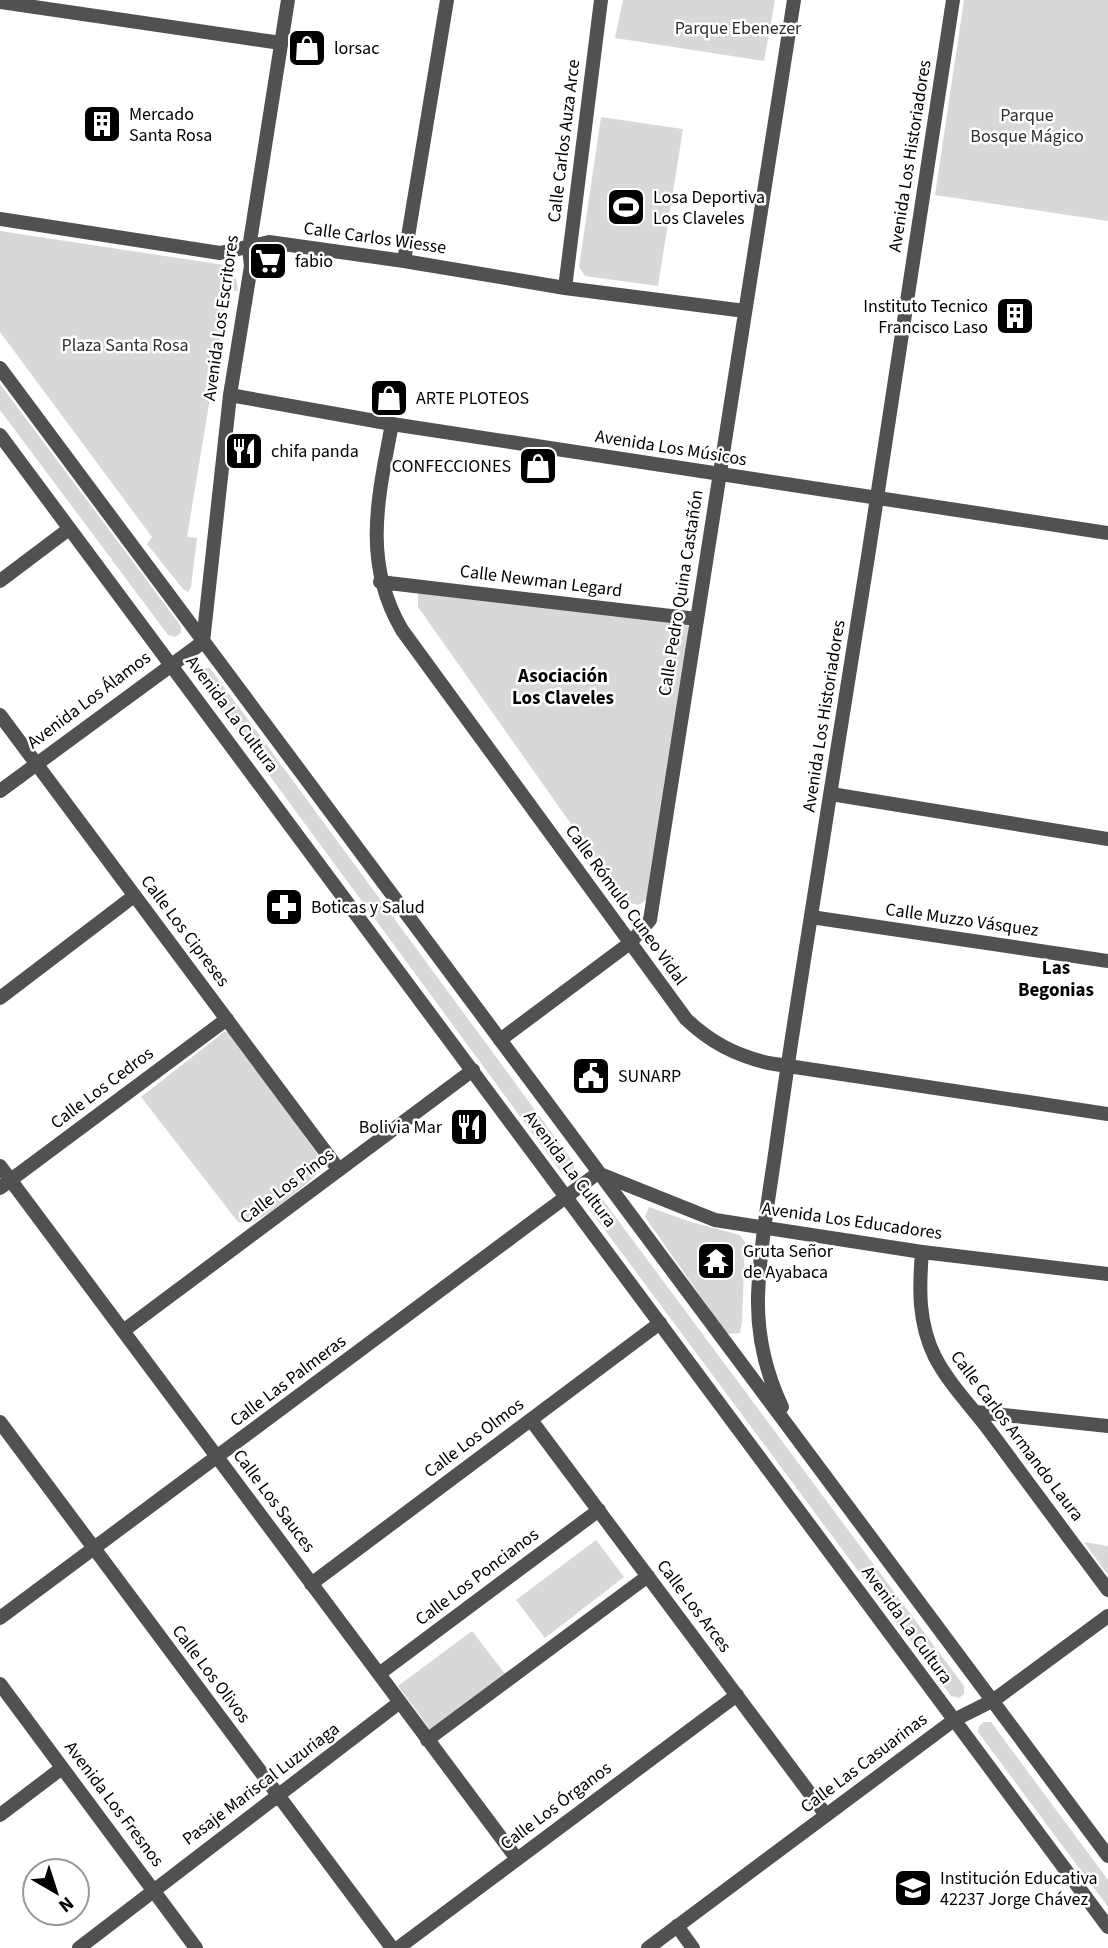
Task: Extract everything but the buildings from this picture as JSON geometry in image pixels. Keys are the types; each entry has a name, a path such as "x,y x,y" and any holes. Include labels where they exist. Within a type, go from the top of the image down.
{"street":[{"name":"Avenida Los Escritores","path":"203,642 230,395 251,266 249,248 288,0"},
{"path":"404,261 447,0"},
{"name":"Calle Carlos Auza Arce","path":"565,288 601,0"},
{"name":"Calle Pedro Quina Castañón","path":"500,1040 630,943 650,920 794,0"},
{"name":"Avenida Los Historiadores","path":"794,1434 768,1378 763,1357 758,1295 765,1229 787,1064 878,498 953,0"},
{"path":"0,2 281,43"},
{"name":"Calle Carlos Wiesse","path":"0,219 220,253 269,242 565,288 745,311"},
{"name":"Avenida La Cultura","path":"0,368 1108,1856"},
{"name":"Avenida Los Músicos","path":"230,395 392,424 1108,533"},
{"name":"Calle Rómulo Cuneo Vidal","path":"392,424 378,499 377,555 380,582 390,610 675,1005 699,1031 731,1052 768,1063 1108,1114"},
{"name":"Avenida La Cultura","path":"0,435 1108,1927"},
{"path":"0,581 69,529"},
{"name":"Calle Newman Legard","path":"380,582 697,619"},
{"name":"Avenida Los Álamos","path":"0,791 203,642"},
{"name":"Calle Los Cipreses","path":"0,715 339,1170"},
{"path":"831,794 1108,839"},
{"path":"0,998 134,896"},
{"name":"Calle Muzzo Vásquez","path":"811,917 1108,961"},
{"name":"Calle Los Cedros","path":"5,1184 226,1019"},
{"name":"Calle Los Pinos","path":"123,1331 473,1070"},
{"name":"Calle Los Sauces","path":"0,1166 5,1184 123,1331 517,1859"},
{"name":"Calle Las Palmeras","path":"0,1618 598,1173"},
{"name":"Avenida Los Educadores","path":"598,1173 703,1216 765,1229 922,1252 1108,1274"},
{"name":"Calle Carlos Armando Laura","path":"922,1252 920,1309 935,1356 948,1378 1108,1590"},
{"name":"Calle Los Olmos","path":"311,1584 660,1323"},
{"path":"976,1412 1108,1426"},
{"name":"Calle Los Arces","path":"531,1420 826,1815"},
{"name":"Calle Los Olivos","path":"0,1422 392,1948"},
{"name":"Calle Los Poncianos","path":"379,1674 599,1510"},
{"path":"428,1740 648,1576"},
{"name":"Calle Las Casuarinas","path":"648,1948 954,1720 994,1700 1108,1616"},
{"name":"Avenida Los Fresnos","path":"0,1684 197,1948"},
{"name":"Calle Los Órganos","path":"398,1948 737,1695"},
{"name":"Pasaje Mariscal Luzuriaga","path":"79,1948 400,1703"},
{"path":"0,1815 62,1768"},
{"path":"677,1926 694,1948"}],"green space":[{"name":"Parque Ebenezer","path":"623,0 775,0 764,61 615,38"},
{"name":"Parque Bosque Mágico","path":"964,0 1108,0 1108,221 935,195"},
{"path":"601,117 683,129 658,286 585,276 579,267"},
{"name":"Plaza Santa Rosa","path":"0,231 224,265 236,279 238,291 228,290 187,537 197,538 191,587 188,592 147,544 152,537 0,332"},
{"path":"0,384 181,626 181,633 175,637 168,635 0,410"},
{"path":"429,588 684,620 692,633 649,898 639,905 626,902 418,607 418,594"},
{"path":"210,668 574,1163 574,1171 569,1175 561,1172 197,677 199,671"},
{"path":"224,1032 230,1032 321,1159 322,1169 308,1182 287,1200 256,1221 248,1223 238,1222 141,1097"},
{"path":"597,1200 603,1200 964,1686 964,1694 959,1698 951,1696 590,1210"},
{"path":"649,1207 740,1235 745,1242 740,1333 727,1334 645,1217"},
{"path":"596,1540 624,1577 545,1638 516,1600"},
{"path":"1084,1542 1108,1546 1108,1575"},
{"path":"472,1631 509,1679 435,1736 398,1686"},
{"path":"984,1722 991,1722 1108,1880 1108,1907 978,1732 979,1726"}],"place":[{"name":"lorsac","path":"307,48"},
{"name":"Mercado Santa Rosa","path":"102,124"},
{"name":"Losa Deportiva Los Claveles","path":"626,207"},
{"name":"fabio","path":"268,261"},
{"name":"Instituto Tecnico Francisco Laso","path":"1015,316"},
{"name":"ARTE PLOTEOS","path":"389,398"},
{"name":"chifa panda","path":"244,451"},
{"name":"CONFECCIONES","path":"538,466"},
{"name":"Boticas y Salud","path":"284,907"},
{"name":"SUNARP","path":"591,1076"},
{"name":"Bolivia Mar","path":"469,1127"},
{"name":"Gruta Señor de Ayabaca","path":"716,1261"},
{"name":"Institución Educativa 42237 Jorge Chávez","path":"913,1888"}],"district":[{"name":"Asociación Los Claveles","path":"563,687"},
{"name":"Las Begonias","path":"1056,979"}]}
